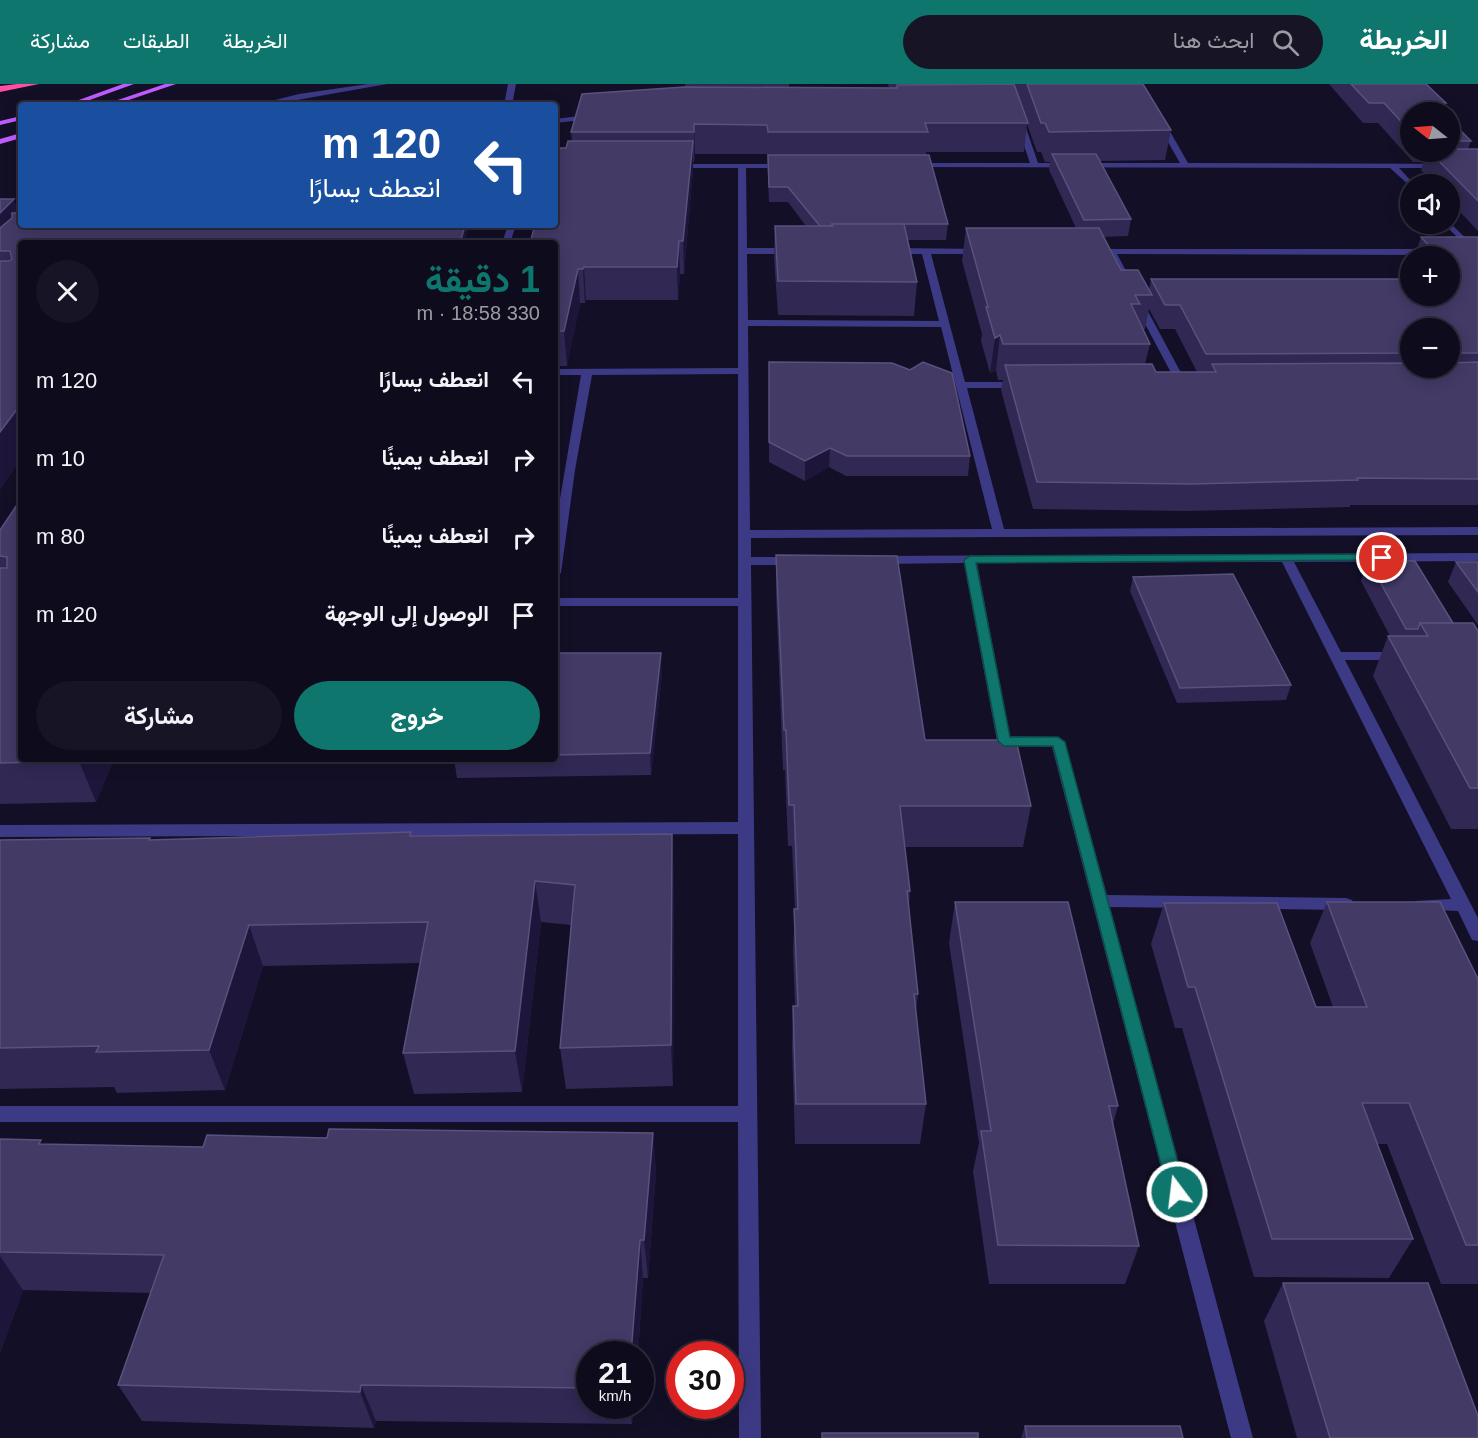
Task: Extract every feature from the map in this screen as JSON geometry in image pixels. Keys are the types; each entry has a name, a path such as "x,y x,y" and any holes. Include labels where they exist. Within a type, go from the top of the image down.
{"highway":[{"path":"0,88 35,84"}],"main road":[{"path":"78,102 130,84"},
{"path":"87,102 130,84"},
{"path":"116,102 172,84"},
{"path":"0,123 18,119"},
{"path":"0,131 18,125"},
{"path":"0,142 18,136"}],"street":[{"path":"272,102 383,84"},
{"path":"509,102 512,84"},
{"path":"1007,84 1035,165"},
{"path":"1139,84 1185,165"},
{"path":"1004,108 1016,108"},
{"path":"558,121 602,115"},
{"path":"906,165 1478,166"},
{"path":"1391,165 1400,174"},
{"path":"660,166 801,166"},
{"path":"742,166 750,1438"},
{"path":"1458,234 1476,253"},
{"path":"743,251 800,251"},
{"path":"880,251 996,251"},
{"path":"926,251 999,532"},
{"path":"1077,251 1400,252"},
{"path":"1112,251 1176,384 1194,384"},
{"path":"1463,252 1476,253"},
{"path":"743,323 945,324"},
{"path":"558,372 743,371"},
{"path":"558,551 569,470 587,372"},
{"path":"961,385 1031,385"},
{"path":"558,470 569,470"},
{"path":"744,534 1478,531"},
{"path":"863,560 1478,557"},
{"path":"1286,558 1478,935"},
{"path":"970,560 1004,741 1058,742 1242,1438"},
{"path":"744,561 804,561"},
{"path":"558,602 745,602"},
{"path":"1336,656 1413,656"},
{"path":"0,831 746,828"},
{"path":"1100,901 1358,904"},
{"path":"1404,904 1463,905"},
{"path":"0,1114 748,1114"}],"building":[{"path":"1014,84 1028,123 925,123 928,132 768,132 767,125 694,124 694,132 571,132 582,94 684,87 897,88 897,85"},
{"path":"1027,84 1143,84 1171,130 1049,132 1045,123 1041,123"},
{"path":"1351,84 1426,84 1445,102 1400,102 1400,120 1384,103 1369,103"},
{"path":"1460,130 1471,141 1460,141"},
{"path":"568,141 693,141 683,241 679,241 677,267 584,267 578,269 564,331 558,331 558,240 531,240 534,228 558,228 558,151 559,148 566,148"},
{"path":"1460,149 1478,149 1478,201 1460,183 1460,174 1452,174 1440,162 1460,162"},
{"path":"1052,154 1096,154 1131,219 1084,220"},
{"path":"768,155 929,155 948,224 832,224 832,226 820,226 788,187 769,187"},
{"path":"0,199 14,199 0,213"},
{"path":"12,213 17,213 18,228 464,228 461,240 18,240 18,408 0,432 0,261 12,259 10,251 0,251 0,228 12,218"},
{"path":"832,224 904,224 917,282 778,281 775,226 833,226"},
{"path":"966,228 1099,228 1121,270 1138,270 1152,295 1135,295 1140,304 1131,304 1150,344 1003,344 1000,335 995,338"},
{"path":"1421,237 1478,237 1478,353 1460,353 1460,318 1400,318 1400,353 1206,354 1180,305 1165,305 1151,279 1400,279 1400,306 1460,306 1460,246 1429,246"},
{"path":"769,362 892,363 910,370 923,362 952,373 970,456 847,456 830,448 805,461 769,442"},
{"path":"1478,362 1478,479 1357,478 1358,480 1192,484 1037,482 1005,365 1152,364 1156,372 1216,372 1212,364 1400,363 1400,378 1460,378 1460,363"},
{"path":"18,503 18,762 40,762 0,763 0,568 7,568 7,557 0,556 0,530"},
{"path":"776,555 897,556 925,740 1016,740 1031,806 900,806 910,891 907,891 918,994 914,994 926,1104 796,1104 793,1006 798,1006 794,909 798,909 794,805 789,805 786,730 784,730"},
{"path":"1368,560 1415,561 1453,623 1420,623 1418,629 1406,629"},
{"path":"1456,562 1478,562 1478,592"},
{"path":"1233,574 1291,685 1180,688 1133,577"},
{"path":"1420,623 1473,623 1478,631 1478,788 1470,788 1388,636 1428,636"},
{"path":"558,653 661,653 650,753 558,755"},
{"path":"411,832 410,836 672,834 671,1045 560,1048 575,885 535,881 515,1051 403,1053 428,922 249,925 209,1050 96,1052 99,1046 0,1048 0,840 150,838 149,840"},
{"path":"955,902 1068,902 1118,1106 1109,1106 1139,1246 998,1245 981,1131 991,1131"},
{"path":"1327,902 1440,902 1478,979 1478,1245 1466,1245 1409,1103 1362,1103 1413,1239 1272,1239 1195,987 1188,987 1164,903 1277,903 1316,1007 1367,1007"},
{"path":"329,1129 653,1133 644,1240 640,1240 632,1341 576,1341 576,1388 361,1385 360,1392 118,1385 164,1255 0,1252 0,1139 41,1140 39,1144 203,1147 207,1135 327,1138"},
{"path":"1283,1283 1428,1283 1478,1416 1478,1438 1330,1438"},
{"path":"1025,1426 1180,1426 1183,1438 1027,1438"},
{"path":"822,1433 978,1433 978,1438 822,1438"}],"route":[{"path":"1177,1192 1058,742 1004,741 970,560 1382,558"}]}
